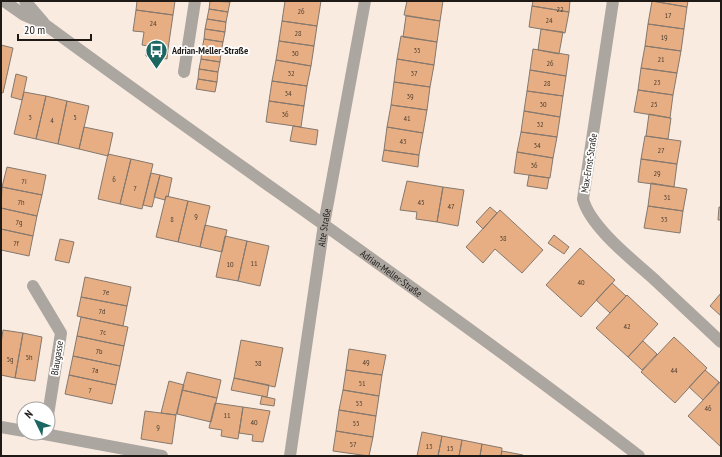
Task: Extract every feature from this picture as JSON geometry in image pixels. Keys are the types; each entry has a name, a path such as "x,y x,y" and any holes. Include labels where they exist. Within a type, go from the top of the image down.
{"street":[{"name":"Adrian-Meller-Straße","path":"4,1 24,15 43,23 184,127 324,224 551,388 639,456"},
{"name":"Adrian-Meller-Straße","path":"25,1 43,23"},
{"path":"184,72 194,1"},
{"name":"Alte Straße","path":"290,456 324,224 365,1"},
{"name":"Max-Ernst-Straße","path":"613,1 583,199 585,207 616,244 721,342"},
{"name":"Blaugasse","path":"33,286 61,333 50,401"},
{"path":"1,427 16,430"},
{"path":"56,436 162,456"}],"building":[{"path":"137,1 175,1 173,15 136,10"},
{"path":"210,1 230,2 228,12 209,9"},
{"path":"285,1 321,1 317,26 282,21"},
{"path":"407,1 443,1 440,21 404,15"},
{"path":"533,1 570,1 569,12 532,6"},
{"path":"652,1 687,7 684,29 648,24"},
{"path":"652,1 688,1 687,7"},
{"path":"532,6 569,12 565,33 529,27"},
{"path":"209,9 228,12 226,22 207,19"},
{"path":"136,10 173,15 168,49 142,45 144,32 133,31"},
{"path":"406,16 440,21 437,42 403,37"},
{"path":"207,19 226,22 225,32 205,29"},
{"path":"282,21 317,26 314,46 279,41"},
{"path":"648,24 684,29 681,51 645,46"},
{"path":"205,29 225,32 223,42 204,39"},
{"path":"541,29 563,32 559,54 538,50"},
{"path":"401,36 437,42 434,65 397,59"},
{"path":"204,39 223,42 221,52 202,49"},
{"path":"279,41 314,46 311,66 276,60"},
{"path":"1,45 13,48 3,93 1,92"},
{"path":"147,46 168,49 167,59 146,56"},
{"path":"645,46 681,51 677,73 641,68"},
{"path":"202,49 221,52 220,62 201,59"},
{"path":"533,49 569,55 566,76 530,70"},
{"path":"201,59 220,62 218,72 199,69"},
{"path":"397,59 434,65 430,87 394,82"},
{"path":"276,60 311,66 307,86 272,81"},
{"path":"641,68 677,73 673,95 638,90"},
{"path":"199,69 218,72 217,82 198,79"},
{"path":"530,70 566,76 563,96 527,91"},
{"path":"16,74 27,77 22,100 11,97"},
{"path":"198,79 217,82 215,92 196,89"},
{"path":"272,81 307,86 304,106 269,101"},
{"path":"394,82 430,87 427,110 391,105"},
{"path":"638,90 673,95 670,118 634,112"},
{"path":"527,91 563,96 560,117 524,111"},
{"path":"24,92 46,96 36,139 14,134"},
{"path":"46,96 67,101 58,144 36,139"},
{"path":"67,101 89,106 79,149 58,144"},
{"path":"269,101 304,106 301,127 266,122"},
{"path":"391,105 427,110 423,133 387,127"},
{"path":"524,111 560,117 557,137 521,132"},
{"path":"649,114 671,118 668,139 646,136"},
{"path":"293,126 318,130 316,145 290,141"},
{"path":"84,127 113,133 108,156 79,149"},
{"path":"387,127 423,133 419,155 384,150"},
{"path":"521,132 557,137 553,158 517,152"},
{"path":"645,136 681,141 677,164 641,159"},
{"path":"384,150 419,155 418,167 382,161"},
{"path":"517,152 553,158 550,178 514,173"},
{"path":"108,154 131,159 120,204 98,199"},
{"path":"131,159 153,164 142,209 120,204"},
{"path":"641,159 677,164 674,187 638,182"},
{"path":"7,167 46,175 42,195 2,187"},
{"path":"151,173 160,175 152,207 143,205"},
{"path":"160,175 172,178 168,197 166,196 165,200 154,197"},
{"path":"529,175 549,178 547,189 527,186"},
{"path":"407,181 443,187 437,222 416,219 417,212 400,210"},
{"path":"651,183 687,189 683,211 648,206"},
{"path":"2,187 42,195 37,216 1,208"},
{"path":"443,187 464,190 458,226 437,222"},
{"path":"166,196 188,201 178,242 156,237"},
{"path":"188,201 210,206 200,247 178,242"},
{"path":"648,206 683,211 680,233 644,228"},
{"path":"490,207 497,213 483,229 476,222"},
{"path":"719,207 721,207 721,220 718,220"},
{"path":"1,208 37,216 33,236 1,229"},
{"path":"500,210 543,250 522,273 495,249 483,263 466,247"},
{"path":"205,225 227,230 222,252 200,247"},
{"path":"1,229 33,236 29,256 1,250"},
{"path":"554,235 569,247 564,254 548,243"},
{"path":"225,236 247,241 238,281 216,277"},
{"path":"60,239 74,242 69,263 55,260"},
{"path":"247,241 269,246 260,286 238,281"},
{"path":"580,248 615,280 581,317 546,285"},
{"path":"85,277 131,287 127,306 81,297"},
{"path":"612,283 626,296 610,313 596,300"},
{"path":"721,293 721,316 710,306"},
{"path":"627,295 658,324 628,357 596,328"},
{"path":"81,297 127,306 123,326 77,316"},
{"path":"81,317 128,327 124,346 77,336"},
{"path":"3,330 23,333 15,378 1,375 1,343"},
{"path":"23,333 42,337 35,381 15,378"},
{"path":"77,336 124,346 120,366 73,356"},
{"path":"674,337 707,368 675,403 641,372"},
{"path":"241,340 283,348 275,387 234,378"},
{"path":"643,341 657,354 642,370 628,357"},
{"path":"349,349 386,355 382,375 346,370"},
{"path":"73,356 120,366 116,385 69,375"},
{"path":"346,370 382,375 379,396 343,390"},
{"path":"705,370 719,382 703,400 689,387"},
{"path":"187,372 221,380 217,398 182,390"},
{"path":"69,375 116,385 112,404 65,394"},
{"path":"234,378 269,385 267,397 231,390"},
{"path":"169,381 184,385 176,415 161,413"},
{"path":"721,381 721,447 688,416"},
{"path":"182,390 217,398 211,422 177,414"},
{"path":"343,390 379,396 376,416 339,410"},
{"path":"262,396 275,399 274,406 260,404"},
{"path":"215,403 243,407 238,439 221,436 222,430 209,428"},
{"path":"243,407 270,411 263,442 252,441 253,435 239,433"},
{"path":"339,410 376,416 373,437 336,431"},
{"path":"145,411 176,415 172,444 141,439"},
{"path":"336,431 373,437 369,456 333,451"},
{"path":"422,432 442,436 438,456 417,456"},
{"path":"442,436 462,440 459,456 438,456"},
{"path":"462,440 482,444 480,456 459,456"},
{"path":"482,444 502,448 501,456 480,456"},
{"path":"502,451 523,455 501,456"}],"place":[{"name":"Adrian-Meller-Straße","path":"156,70"}]}
